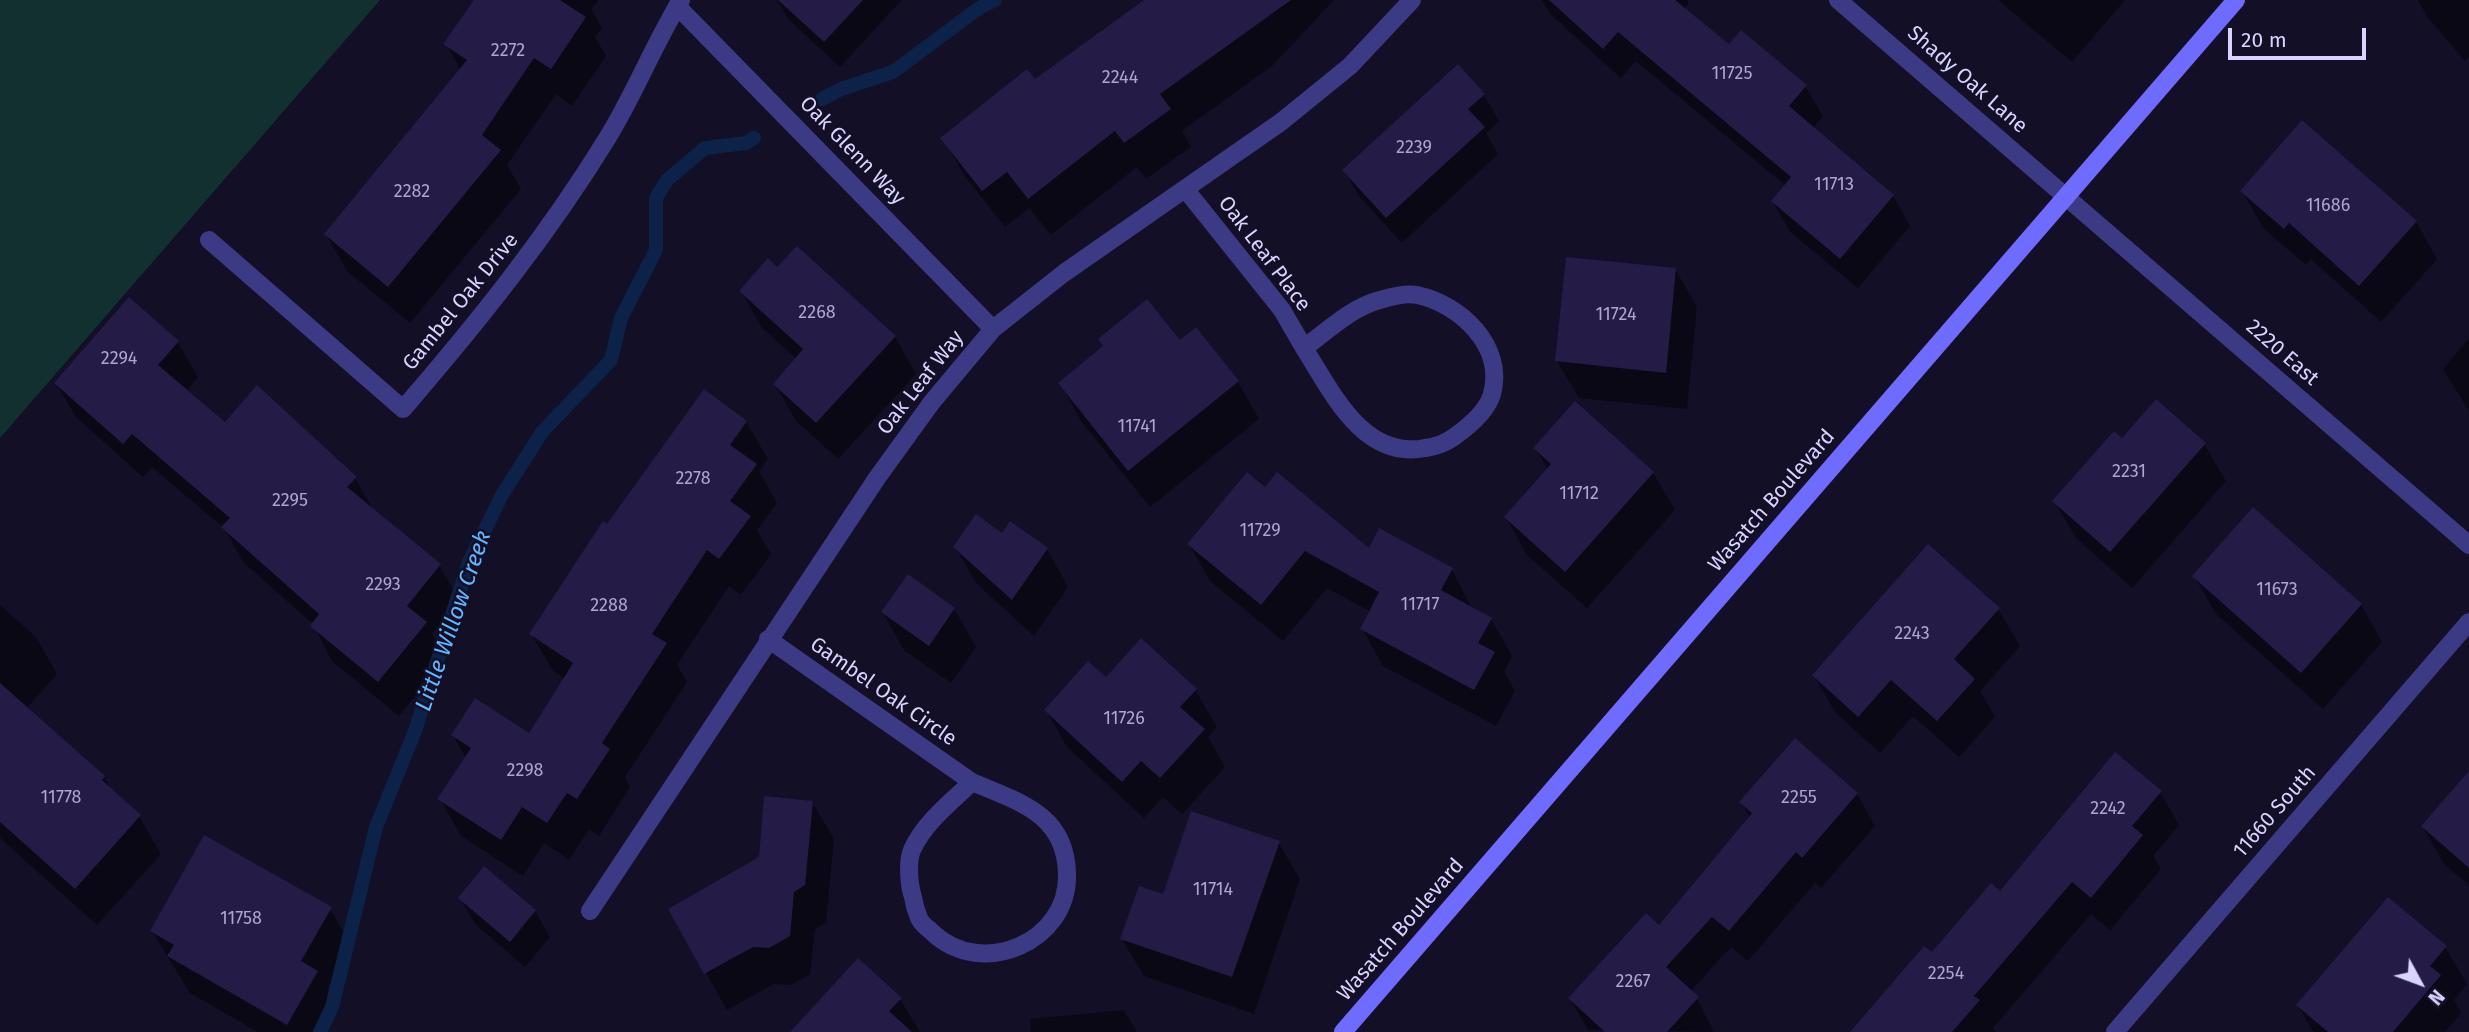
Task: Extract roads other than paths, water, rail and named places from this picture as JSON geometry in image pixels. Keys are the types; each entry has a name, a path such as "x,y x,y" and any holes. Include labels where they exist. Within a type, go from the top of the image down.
{"main road":[{"name":"Wasatch Boulevard","path":"1343,1032 2236,0"}],"street":[{"name":"Oak Leaf Way","path":"590,911 877,478 932,402 993,329 1064,273 1282,122 1350,66 1412,0"},
{"name":"Shady Oak Lane","path":"1838,0 2066,196"},
{"name":"Gambel Oak Drive","path":"209,240 403,409 485,315 559,215 610,134 679,3"},
{"name":"Oak Glenn Way","path":"679,3 993,329"},
{"name":"Oak Leaf Place","path":"1186,190 1282,310 1304,348 1338,403 1369,438 1406,452 1444,445 1473,423 1492,394 1492,359 1477,328 1448,306 1415,295 1378,300 1346,317 1304,348"},
{"name":"2220 East","path":"2066,196 2469,545"},
{"name":"11660 South","path":"2115,1032 2469,622"},
{"name":"Gambel Oak Circle","path":"768,639 972,782 1028,805 1054,826 1067,855 1068,887 1058,916 1037,938 1008,951 976,954 945,944 919,920 909,886 912,851 934,818 972,782"}],"waterway":[{"name":"Little Willow Creek","path":"822,99 841,89 893,72 979,8 995,0"},
{"name":"Little Willow Creek","path":"320,1032 332,1007 376,827 415,731 469,562 502,495 542,432 611,360 621,318 656,250 656,198 667,180 705,148 746,143 754,138"}]}
